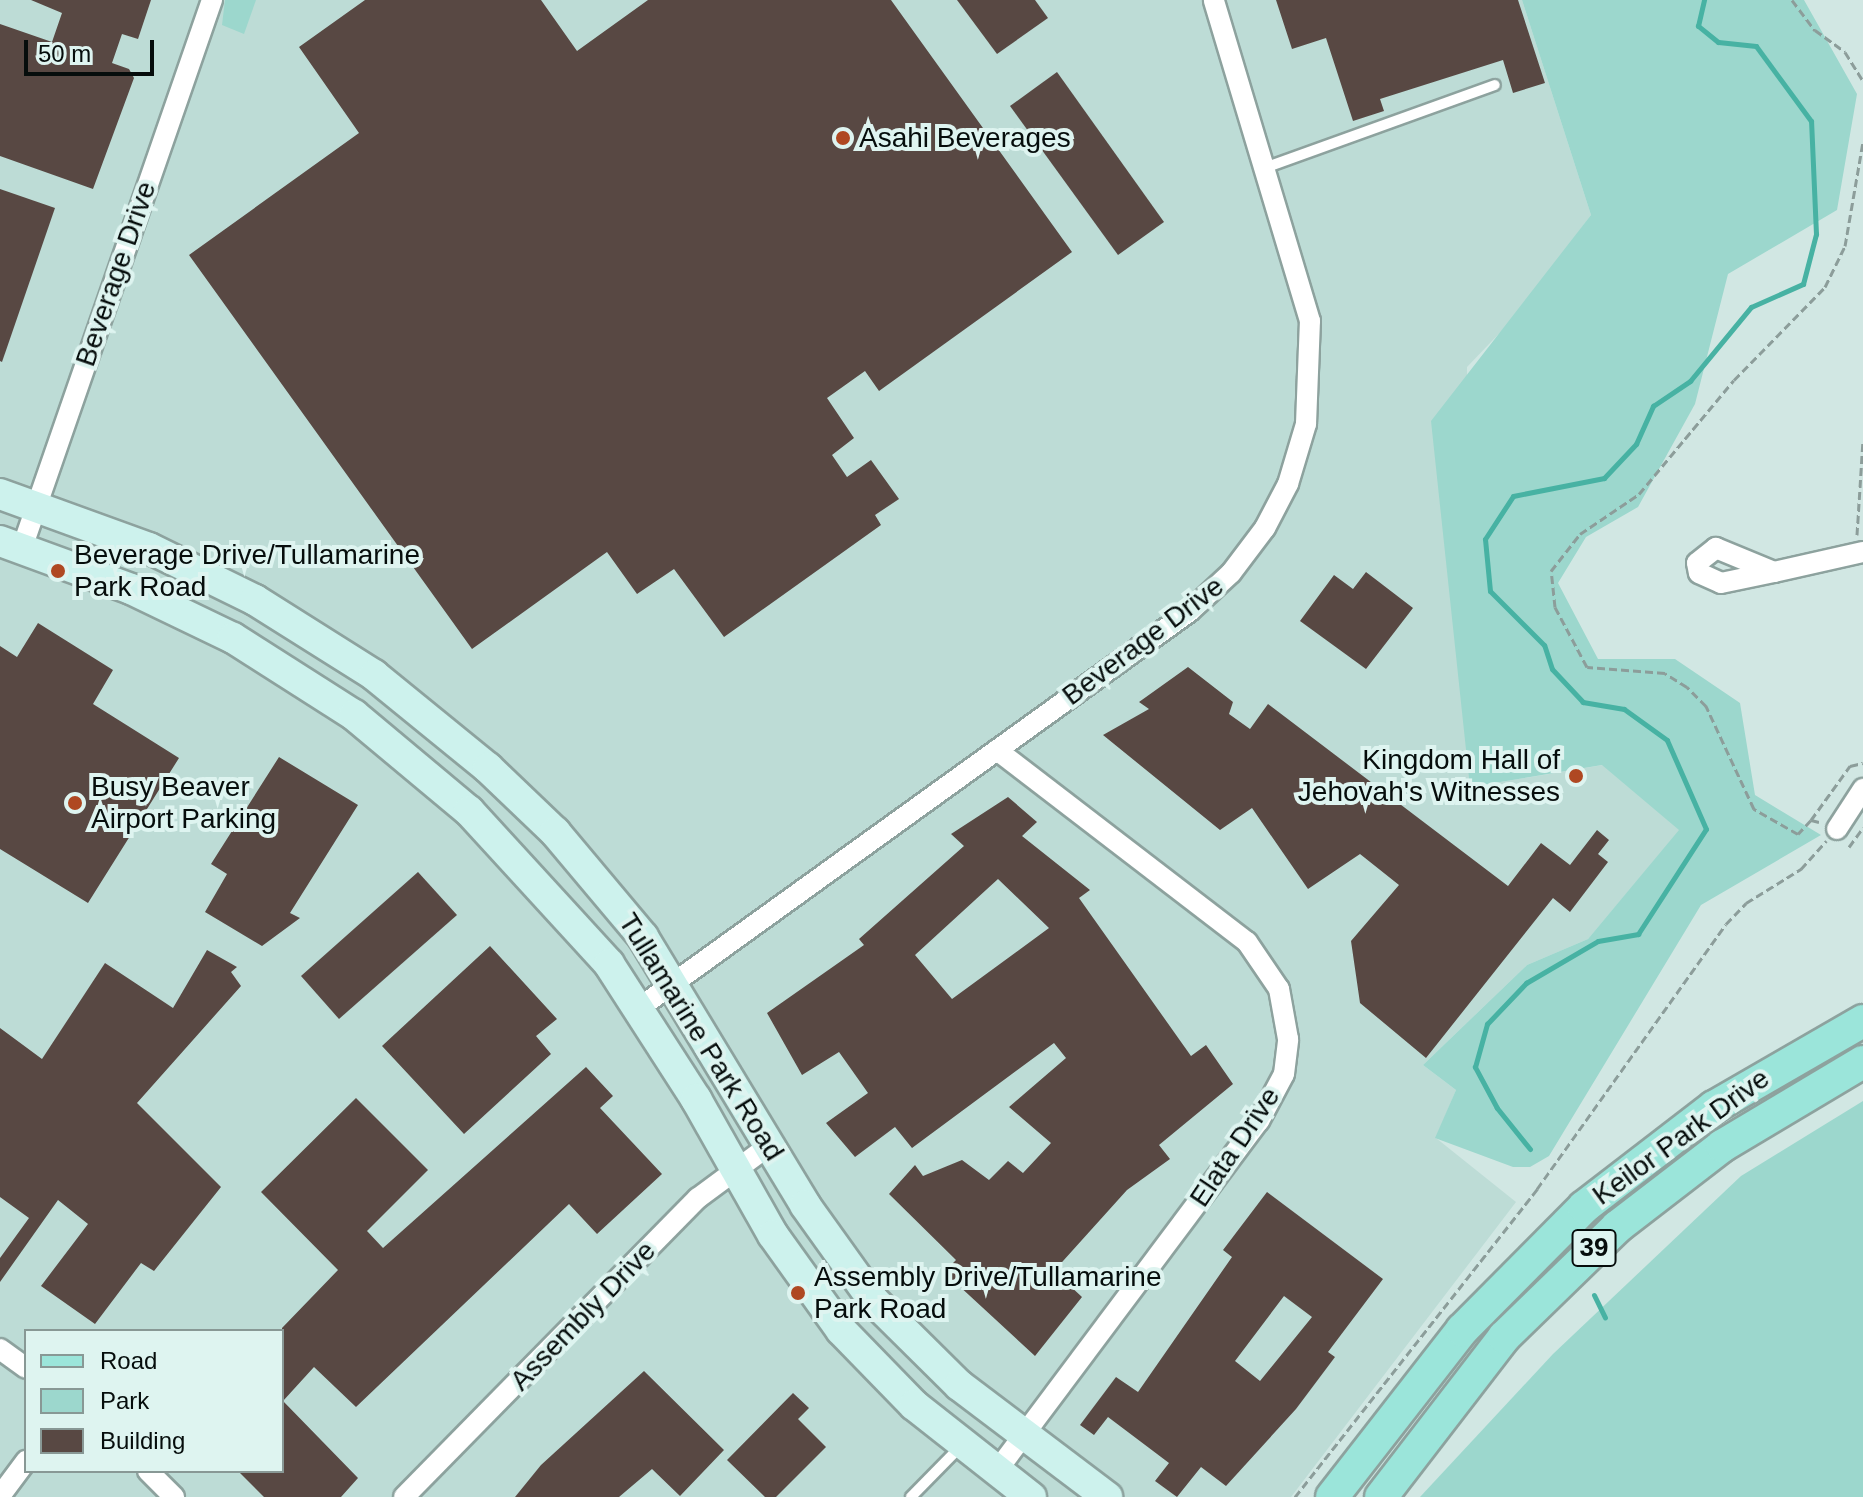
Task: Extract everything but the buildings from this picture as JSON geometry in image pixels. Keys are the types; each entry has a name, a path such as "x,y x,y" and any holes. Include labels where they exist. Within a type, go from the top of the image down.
{"main road":[{"name":"Keilor Park Drive","path":"1332,1497 1462,1330 1584,1207 1734,1094 1863,1021"},
{"name":"Keilor Park Drive","path":"1381,1497 1504,1337 1617,1227 1722,1146 1863,1062"}],"street":[{"name":"Beverage Drive","path":"11,545 37,505 212,0"},
{"name":"Beverage Drive","path":"639,1008 1211,593 1251,549 1288,484 1311,394 1311,332 1303,283 1214,0"},
{"name":"Tullamarine Park Road","path":"0,494 37,505 207,574 374,675 452,736 555,832 674,982 771,1144 873,1300 930,1359 1023,1435 1107,1497"},
{"name":"Tullamarine Park Road","path":"11,545 193,618 354,715 510,849 639,1008 793,1266 841,1330 891,1384 996,1472 1031,1497"},
{"path":"1774,572 1863,552"},
{"name":"Elata Drive","path":"996,1472 1259,1121 1284,1074 1288,1039 1279,989 1247,942 997,750"},
{"path":"1837,829 1863,789"},
{"name":"Assembly Drive","path":"404,1497 734,1168 771,1144"},
{"path":"0,1349 24,1367"},
{"path":"0,1496 24,1464"},
{"path":"150,1473 174,1497"}],"lane":[{"path":"1267,167 1495,85"},
{"path":"911,1497 963,1445"}],"path":[{"path":"1792,0 1815,30 1845,52 1863,81"},
{"path":"1863,142 1845,246 1825,287 1734,380 1639,494 1580,534 1551,571 1555,607 1587,667 1665,673 1687,687 1706,706 1754,809 1798,834 1850,766 1863,763"},
{"path":"1295,1497 1537,1189 1726,924 1746,903 1801,869 1837,829 1811,820"},
{"path":"1849,847 1863,828"}],"shaded area":[{"path":"0,0 1522,0 1591,215 1515,317 1467,367 1471,787 1603,765 1680,830 1588,939 1527,965 1423,1065 1456,1090 1436,1138 1516,1202 1291,1497 0,1497"}],"green space":[{"path":"225,0 256,0 244,34 222,25"},
{"path":"1522,0 1804,0 1857,94 1837,210 1728,274 1695,404 1638,507 1586,537 1558,583 1598,659 1675,659 1740,703 1755,795 1821,835 1701,905 1549,1156 1530,1167 1513,1167 1435,1138 1456,1090 1423,1065 1527,965 1588,939 1679,830 1602,765 1470,787 1431,421 1591,215"},
{"path":"1863,1101 1863,1497 1420,1497 1553,1354 1741,1176"}],"waterway":[{"path":"1530,1149 1497,1108 1475,1067 1487,1024 1526,983 1598,941 1638,934 1706,829 1667,740 1624,709 1583,702 1552,669 1544,645 1490,591 1485,539 1513,496 1604,478 1636,444 1653,406 1690,381 1751,307 1803,284 1816,234 1811,121 1756,46 1718,42 1698,26 1704,0"},
{"path":"1594,1295 1605,1318"}],"place":[{"name":"Asahi Beverages","path":"843,138"},
{"name":"Beverage Drive/Tullamarine Park Road","path":"58,571"},
{"name":"Kingdom Hall of Jehovah's Witnesses","path":"1576,776"},
{"name":"Busy Beaver Airport Parking","path":"75,803"},
{"name":"Assembly Drive/Tullamarine Park Road","path":"798,1293"}]}
